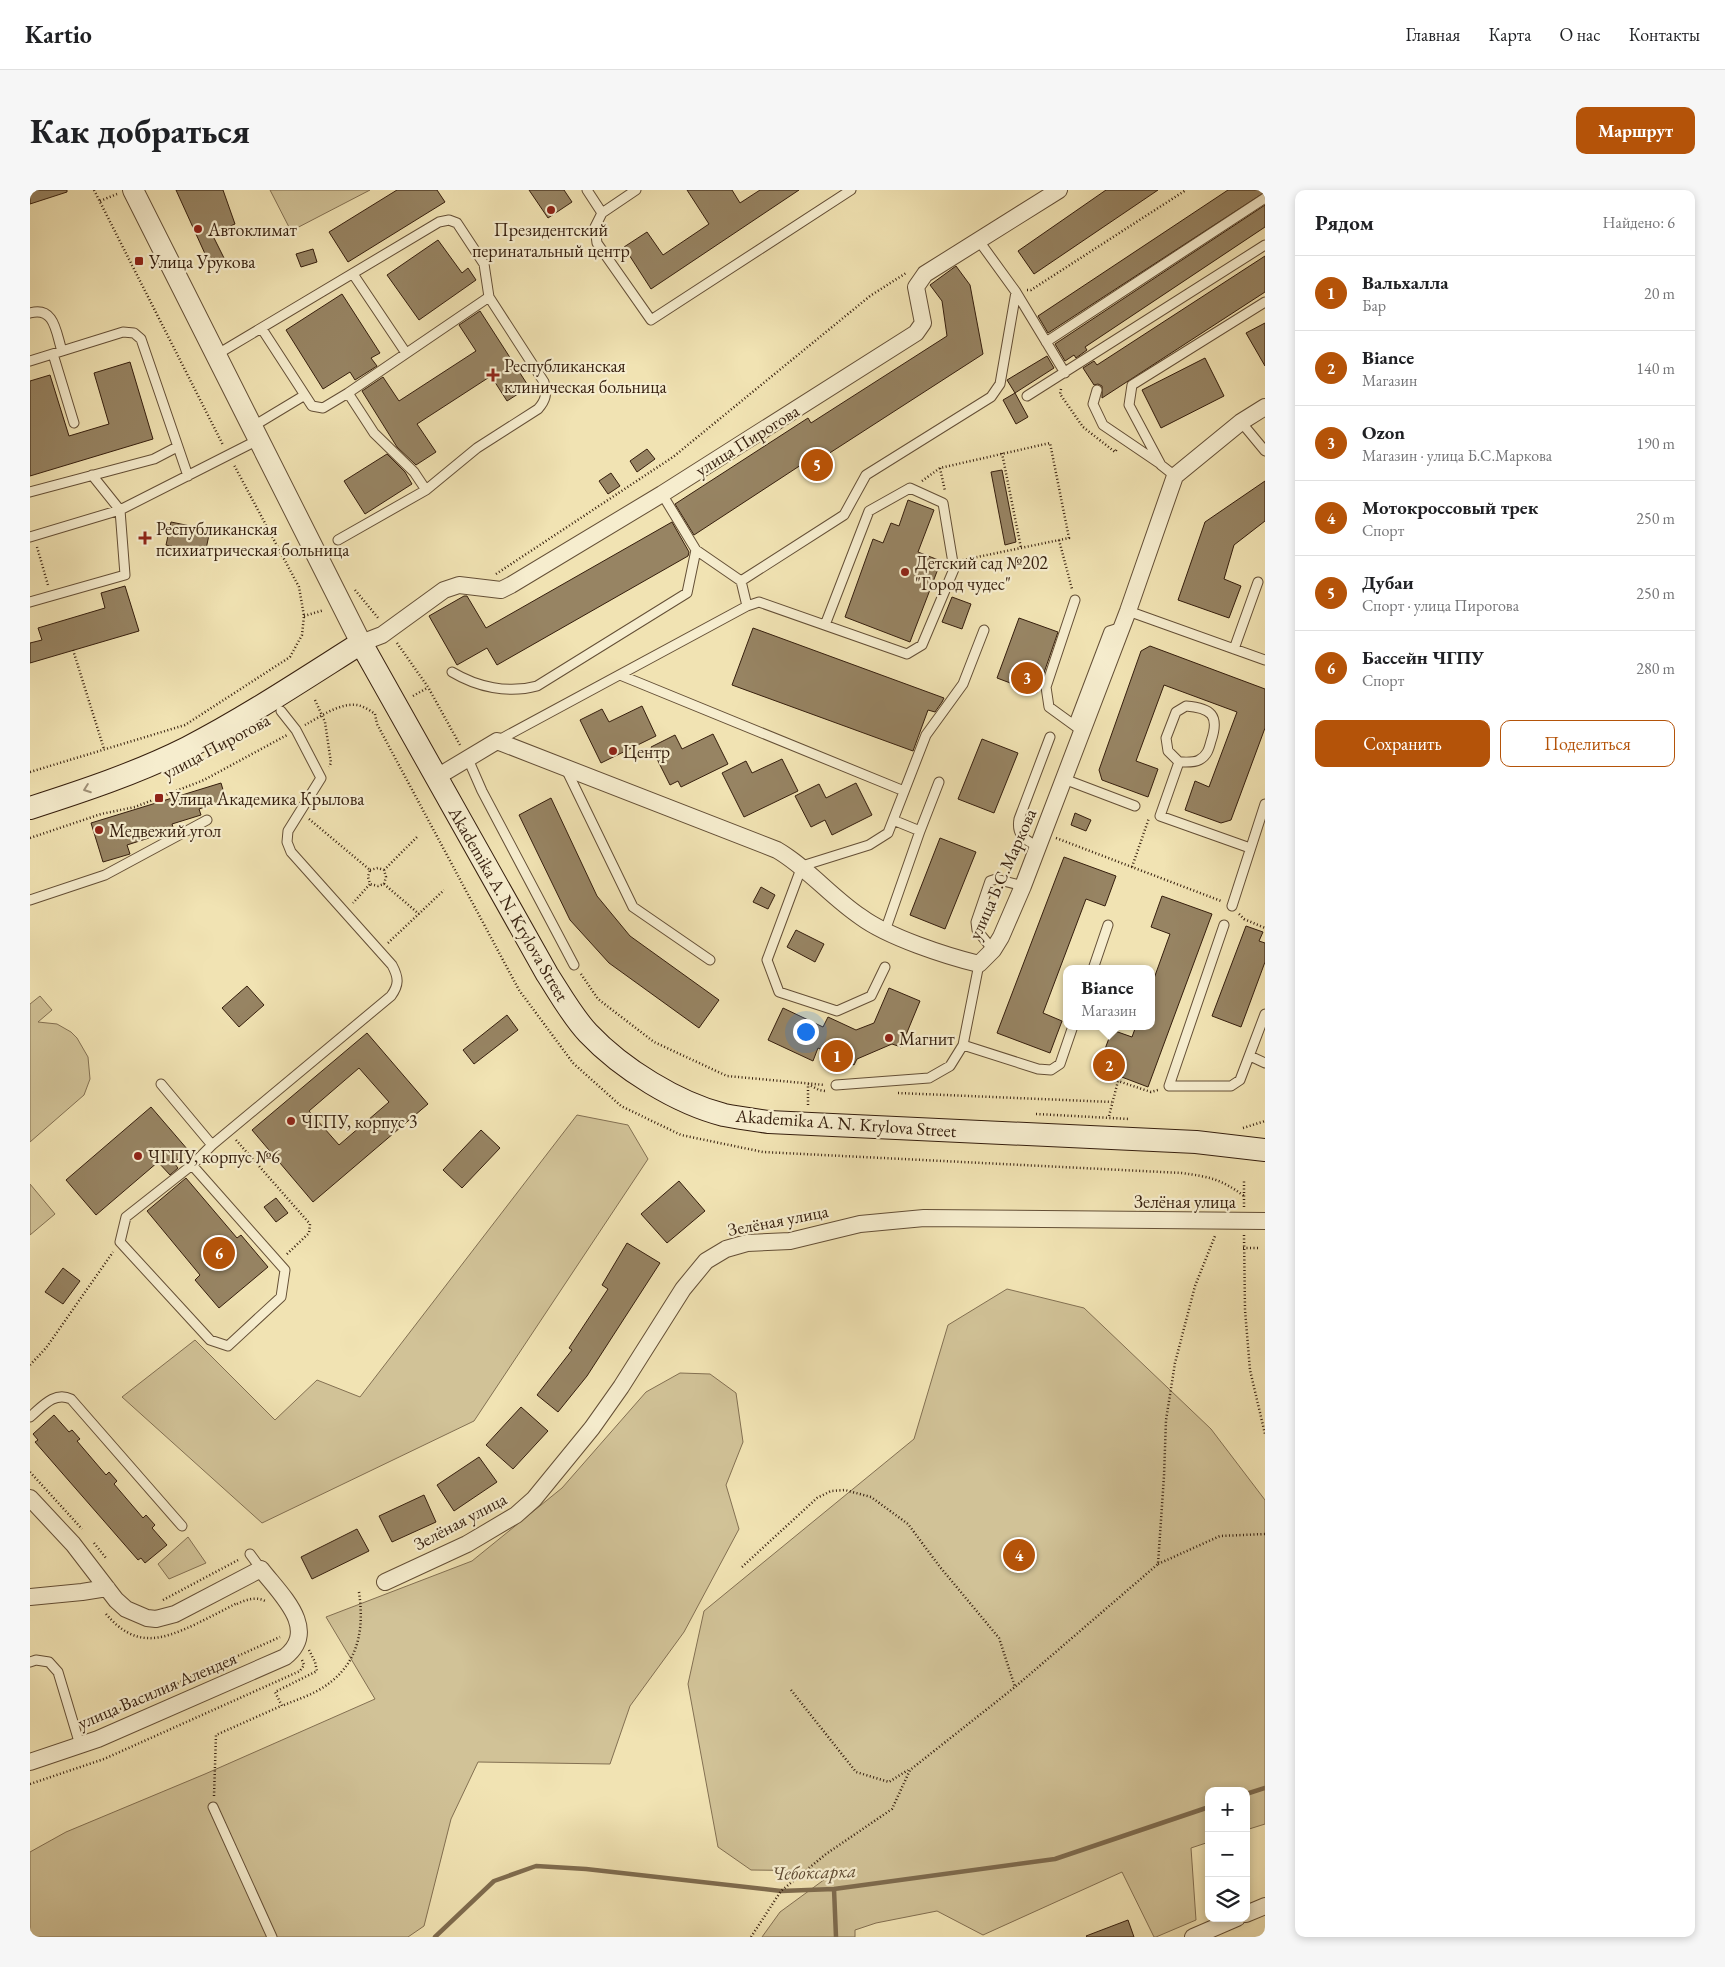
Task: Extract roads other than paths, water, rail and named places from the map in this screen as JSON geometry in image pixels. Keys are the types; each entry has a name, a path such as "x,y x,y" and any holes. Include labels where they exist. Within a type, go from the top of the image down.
{"main road":[{"name":"улица Пирогова","path":"30,823 86,806 150,781 210,752 281,711 364,650"},
{"name":"улица Пирогова","path":"30,808 138,770 187,748 274,698 364,650"},
{"name":"Akademika A. N. Krylova Street","path":"364,650 547,974 566,1004 588,1034 616,1058 652,1084 691,1103 724,1115 770,1122 1196,1142 1265,1150"}],"street":[{"name":"улица Пирогова","path":"364,650 444,590 459,585 500,590 511,585 662,494 916,333 923,323 916,287 925,274 1059,190"},
{"path":"126,192 216,355 364,650"},
{"path":"1174,476 1241,422 1265,407"},
{"name":"улица Б.С.Маркова","path":"497,741 777,850 802,866 861,918 885,931 958,959 979,964 993,950 1001,937 1023,886 1128,612 1174,476"},
{"path":"437,777 466,755 497,741"},
{"name":"Зелёная улица","path":"384,1582 467,1544 516,1515 534,1499 592,1428 621,1387 683,1288 706,1261 726,1249 747,1243 790,1241 860,1224 924,1218 1265,1221"},
{"path":"30,1498 73,1544 116,1600 126,1609 137,1615 156,1619 175,1614 261,1569"},
{"name":"улица Василия Алендея","path":"30,1762 78,1737 285,1657 296,1647 299,1638 298,1621 261,1569"},
{"path":"30,1597 107,1588"},
{"path":"1250,1912 1265,1906"},
{"path":"1193,1937 1228,1922"}],"lane":[{"path":"587,190 602,212"},
{"path":"636,190 602,212 595,227 597,243 651,320 851,190"},
{"path":"1046,342 1259,200 1265,198"},
{"path":"216,355 439,222 449,220 457,224 484,264 489,297 544,382 546,392 544,402 538,409 477,448 426,490 338,540"},
{"path":"979,241 1016,292 1065,373"},
{"path":"1027,396 1265,244"},
{"path":"354,274 406,353"},
{"path":"741,581 844,515 866,475 991,397 1000,384 1016,292"},
{"path":"262,329 312,406 323,408 489,297"},
{"path":"1161,465 1129,405 1132,386 1265,302"},
{"path":"30,314 45,312 51,317 74,423"},
{"path":"30,361 124,332 134,333 141,339 188,476"},
{"path":"1097,390 1093,404 1103,425 1174,476"},
{"path":"348,393 374,433 414,472 426,490"},
{"path":"32,536 120,510 188,476 255,433 305,395"},
{"path":"1241,422 1265,451"},
{"path":"30,492 154,459 177,448"},
{"path":"30,602 125,575 120,510 92,475"},
{"path":"497,741 747,606 759,602 907,654 922,645 954,569 943,503 910,488 869,511 825,625"},
{"path":"662,494 696,550 741,581 747,606"},
{"path":"452,672 476,684 500,689 524,690 537,686 687,593 696,550"},
{"path":"1234,649 1258,582"},
{"path":"1076,600 1046,687 1049,707 1082,731"},
{"path":"1128,612 1265,660"},
{"path":"885,967 872,996 837,1011 778,992 767,960 802,866 869,845 888,833 926,735 963,684 984,630"},
{"path":"620,675 904,791"},
{"path":"1186,706 1202,707 1213,716 1216,727 1207,754 1198,761 1179,762 1168,750 1166,738 1176,712 1186,706"},
{"path":"192,1165 285,1270 281,1297 228,1346 210,1340 120,1242 126,1217 192,1165 212,1145 391,996 397,987 397,975 392,965 291,852 286,842 288,831 321,778 296,730 281,711"},
{"path":"1040,840 1022,837 1018,828 1019,819 1050,737"},
{"path":"466,755 487,800 574,965"},
{"path":"1179,762 1160,816 1250,848"},
{"path":"566,769 633,907 710,960"},
{"path":"1064,779 1135,806"},
{"path":"885,931 920,830 939,782"},
{"path":"1232,906 1265,804"},
{"path":"30,900 105,875 207,820"},
{"path":"894,820 920,830"},
{"path":"993,950 977,930 976,922 990,881 996,879 1023,886"},
{"path":"1224,925 1169,1086 1231,1086 1240,1080 1265,1014"},
{"path":"1094,965 1108,926"},
{"path":"832,1088 929,1078 950,1066 963,1045 979,964"},
{"path":"963,1045 1038,1069 1051,1070 1060,1064 1072,1030"},
{"path":"1250,1056 1265,1062"},
{"path":"161,1084 212,1145"},
{"path":"30,1417 55,1397 66,1396 71,1399 182,1526"},
{"path":"250,1554 261,1569"},
{"path":"30,1662 43,1660 54,1666 58,1672 78,1737"},
{"path":"213,1807 272,1937"}],"waterway":[{"name":"Чебоксарка","path":"1250,1793 1265,1788"},
{"name":"Чебоксарка","path":"435,1937 494,1881 536,1866 586,1869 781,1891 834,1889 1055,1859 1205,1808"},
{"path":"834,1889 836,1937"}],"place":[{"name":"Президентский перинатальный центр","path":"551,210"},
{"name":"Автоклимат","path":"198,229"},
{"name":"Улица Урукова","path":"139,261"},
{"name":"Республиканская клиническая больница","path":"493,375"},
{"name":"Дубаи","path":"817,465"},
{"name":"Республиканская психиатрическая больница","path":"145,538"},
{"name":"Детский сад №202 \"Город чудес\"","path":"905,572"},
{"name":"Ozon","path":"1027,678"},
{"name":"Центр","path":"613,751"},
{"name":"Улица Академика Крылова","path":"159,798"},
{"name":"Медвежий угол","path":"99,830"},
{"name":"Магнит","path":"889,1038"},
{"name":"Вальхалла","path":"837,1056"},
{"name":"Biance","path":"1109,1065"},
{"name":"ЧГПУ, корпус 3","path":"291,1121"},
{"name":"ЧГПУ, корпус №6","path":"138,1156"},
{"name":"Бассейн ЧГПУ","path":"219,1253"},
{"name":"Мотокроссовый трек","path":"1019,1555"}]}
